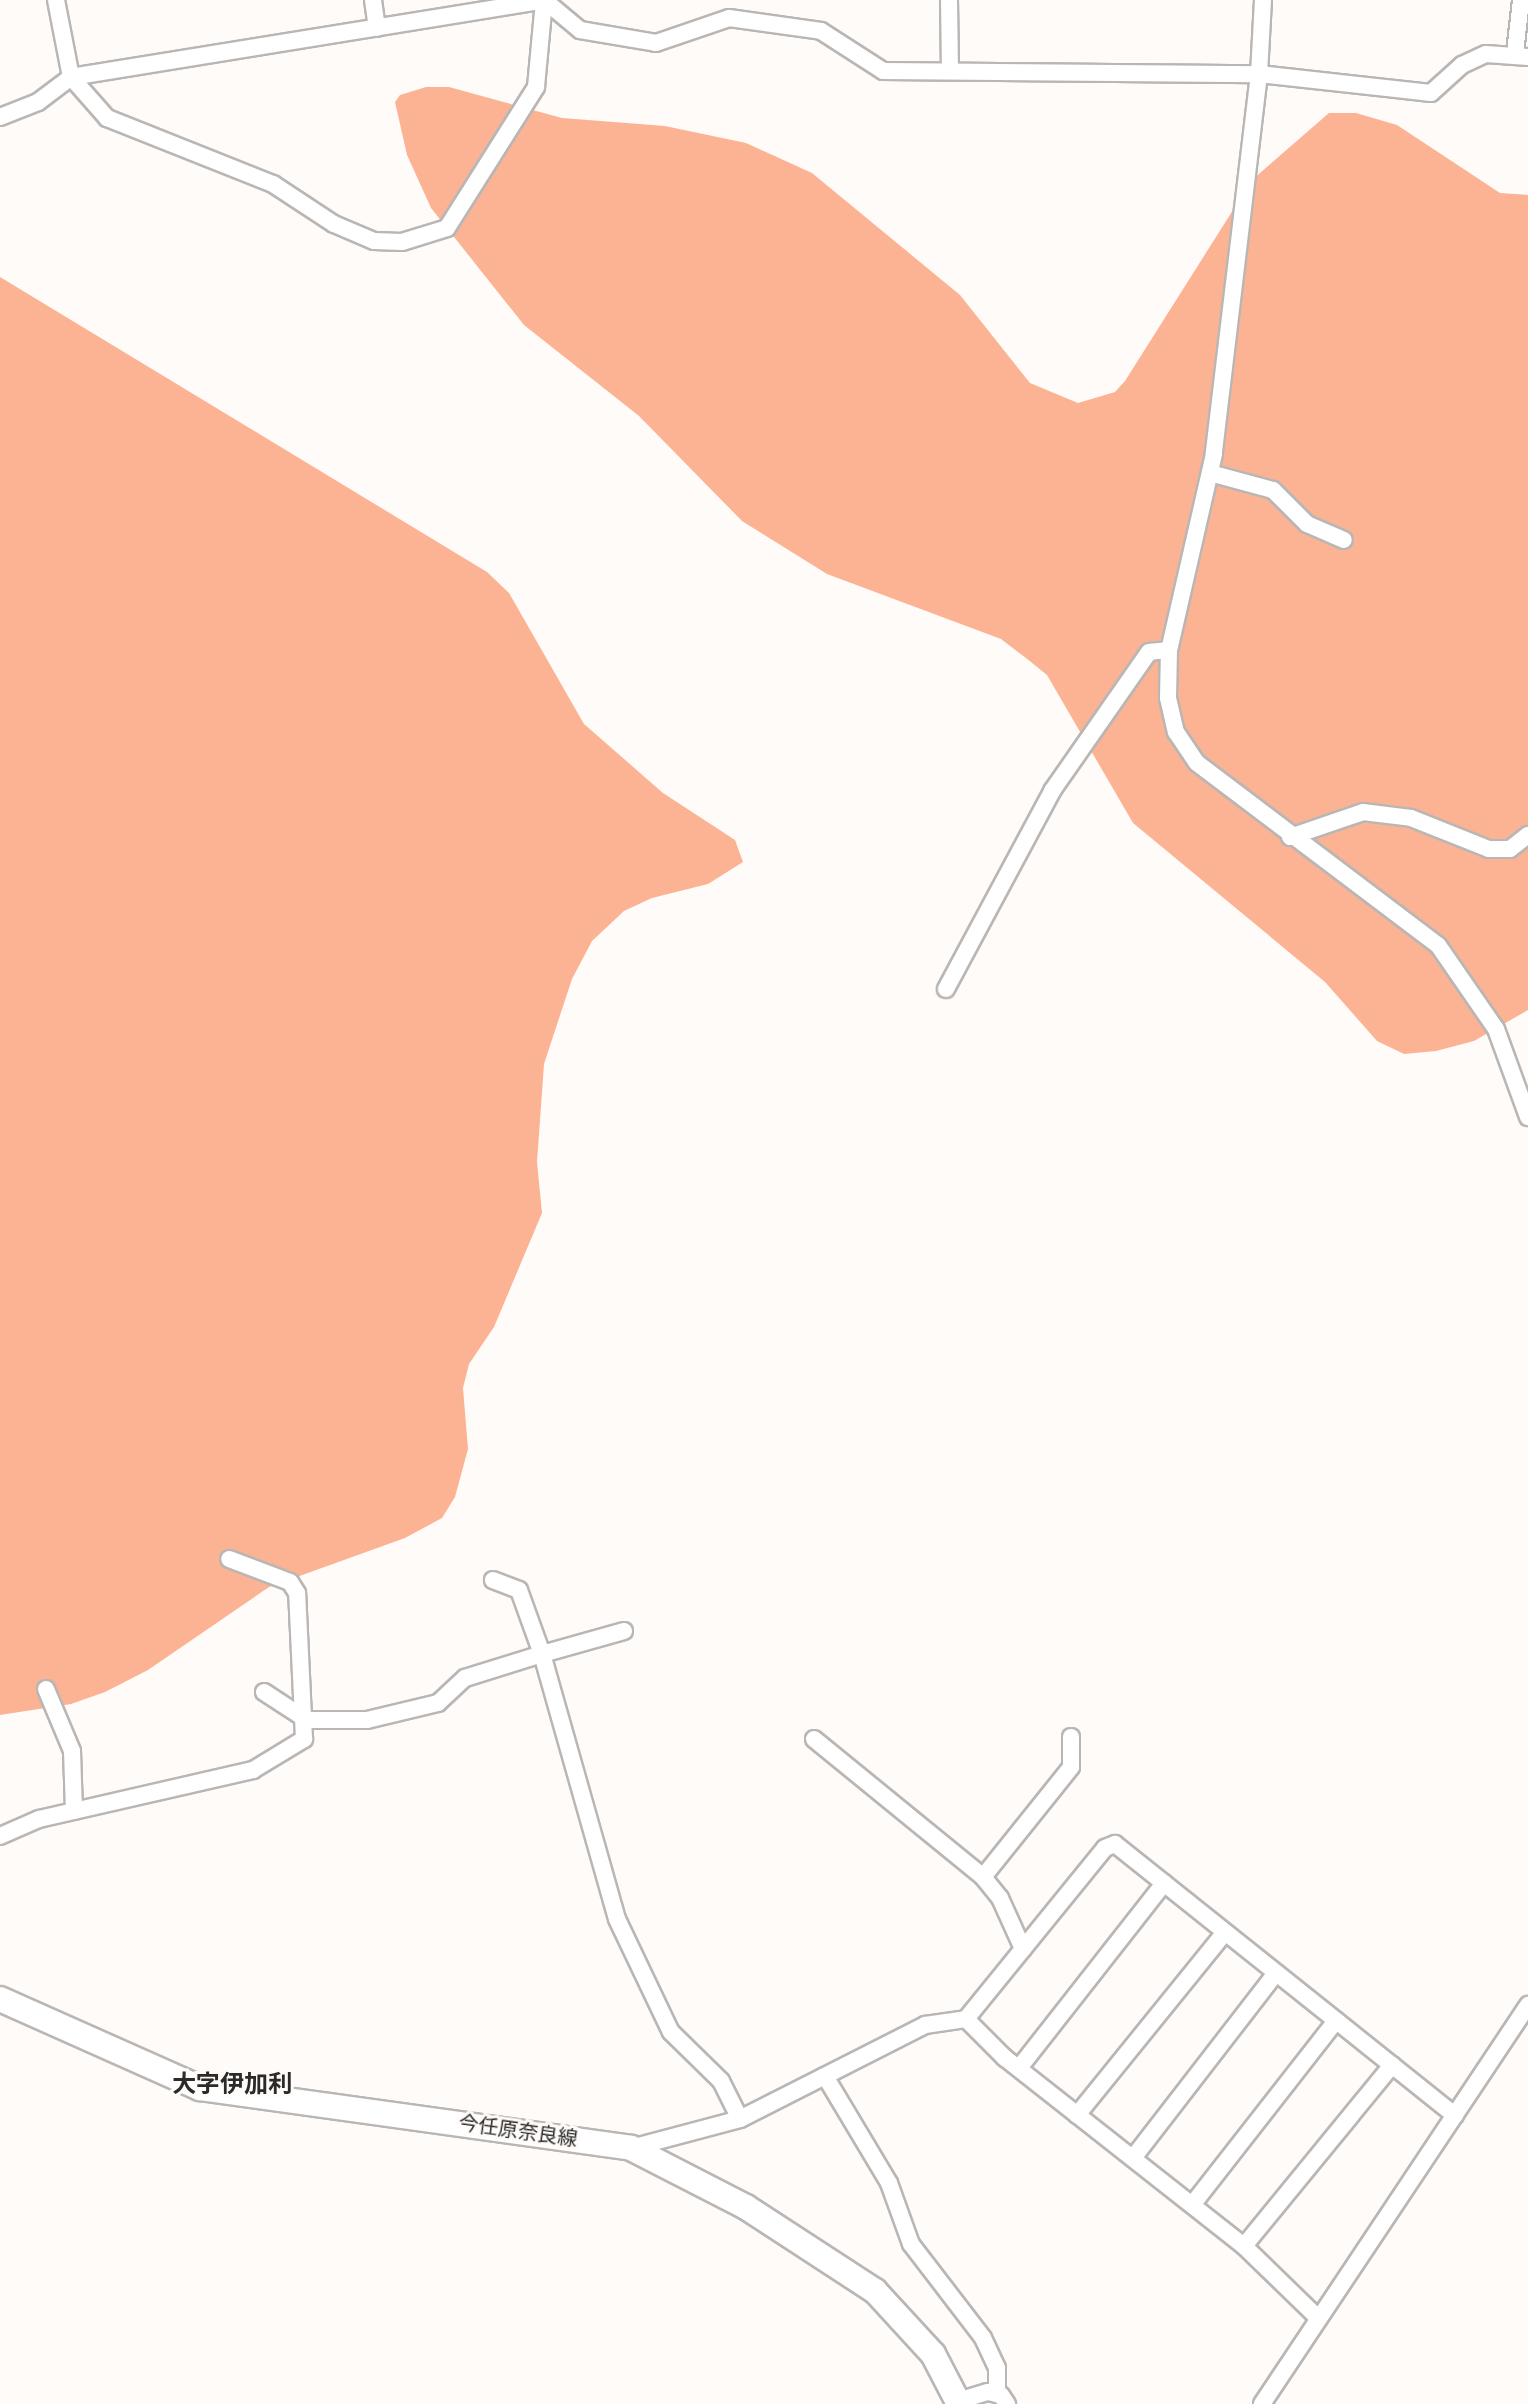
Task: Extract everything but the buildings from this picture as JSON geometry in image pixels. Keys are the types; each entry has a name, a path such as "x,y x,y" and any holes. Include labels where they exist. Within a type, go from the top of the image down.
{"main road":[{"name":"今任原奈良線","path":"0,1999 200,2088 631,2148 746,2207 875,2291 933,2354 958,2402"}],"street":[{"path":"56,0 71,77 107,118 273,184 334,224 374,241 402,242 447,228 536,87 544,0"},
{"path":"373,0 377,28"},
{"path":"0,117 38,102 71,77 544,0 580,30 656,43 729,18 821,31 883,71 1259,74 1431,93 1462,65 1486,54 1521,55 1521,0"},
{"path":"949,0 950,70"},
{"path":"1263,0 1259,74 1210,473 1169,650 1168,698 1176,732 1197,763 1290,837 1438,945 1496,1029 1528,1117"},
{"path":"1210,473 1273,490 1307,524 1344,540"},
{"path":"946,989 1052,791 1149,652 1169,650"},
{"path":"1290,837 1363,812 1411,818 1489,849 1510,849 1528,835"},
{"path":"0,1836 74,1811 253,1770 304,1739 307,1720 297,1593 290,1582 229,1559"},
{"path":"493,1580 519,1590 542,1654 617,1919 671,2032 721,2081 740,2119"},
{"path":"264,1692 307,1720 367,1720 438,1703 465,1678 624,1631"},
{"path":"46,1689 72,1751 74,1811"},
{"path":"983,1877 1071,1767 1071,1737"},
{"path":"814,1739 983,1877 1000,1898 1023,1949"},
{"path":"631,2148 740,2119 925,2025 966,2019 1105,1848 1115,1844 1455,2115"},
{"path":"1019,2068 1164,1883"},
{"path":"1077,2115 1225,1932"},
{"path":"1133,2158 1276,1973"},
{"path":"1262,2404 1528,2005"},
{"path":"966,2019 1019,2068 1244,2246 1318,2318"},
{"path":"1192,2205 1336,2021"},
{"path":"1244,2246 1392,2065"},
{"path":"825,2076 889,2183 911,2244 983,2338 997,2368 1002,2399 958,2402"}],"shaded area":[{"path":"426,87 449,87 562,118 665,126 746,143 812,173 960,295 1030,383 1078,403 1115,392 1125,381 1252,180 1329,113 1356,113 1397,125 1500,193 1528,195 1528,1010 1474,1041 1436,1051 1404,1054 1377,1041 1325,982 1133,823 1047,675 1001,639 827,574 742,521 639,416 524,325 431,208 407,155 395,102 400,95"},
{"path":"0,277 487,572 509,593 584,724 663,793 735,840 743,862 708,884 652,898 624,911 592,941 572,979 544,1064 537,1162 542,1213 494,1327 469,1364 463,1388 468,1449 455,1497 442,1518 405,1538 269,1587 148,1670 105,1692 71,1704 0,1715"}],"district":[{"name":"大字伊加利","path":"232,2084"}]}
